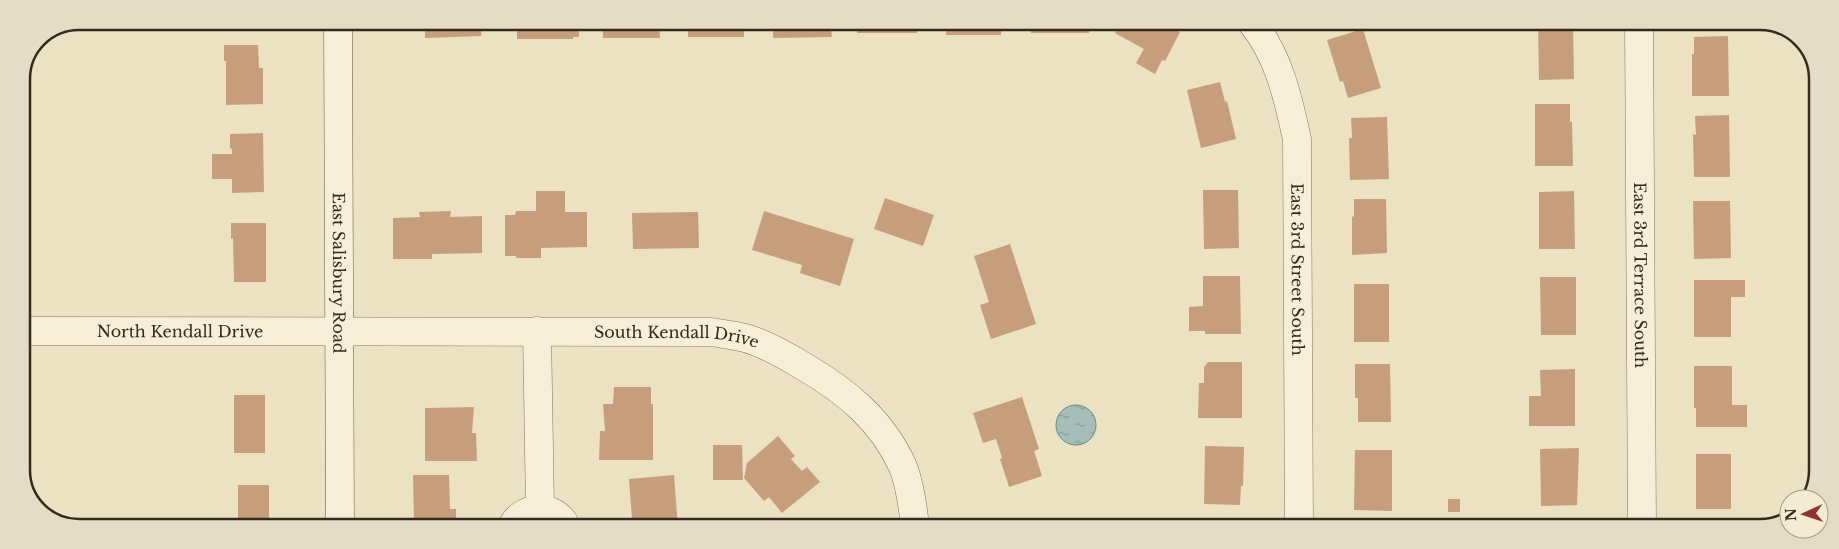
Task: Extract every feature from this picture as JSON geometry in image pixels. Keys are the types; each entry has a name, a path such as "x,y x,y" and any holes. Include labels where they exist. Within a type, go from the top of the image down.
{"street":[{"name":"East Salisbury Road","path":"338,30 340,519"},
{"name":"East 3rd Street South","path":"1258,30 1264,37 1285,86 1296,139 1299,519"},
{"name":"East 3rd Terrace South","path":"1639,30 1642,519"},
{"name":"North Kendall Drive","path":"30,331 339,331"},
{"name":"South Kendall Drive","path":"339,331 711,332 745,338 794,360 834,384 865,410 890,442 903,469 914,519"},
{"path":"537,331 540,509"},
{"path":"516,519 526,512 540,509 553,512 561,519"}],"water":[{"path":"1080,405 1087,408 1093,414 1096,425 1095,433 1087,442 1080,445 1072,445 1065,442 1057,433 1056,421 1059,414 1068,406"}],"building":[{"path":"425,30 481,30 481,36 425,38"},
{"path":"517,30 579,30 579,37 573,37 573,39 517,39"},
{"path":"603,30 660,30 660,38 603,38"},
{"path":"688,30 744,30 744,37 688,37"},
{"path":"773,30 831,30 832,37 773,38"},
{"path":"857,30 917,30 917,33 857,33"},
{"path":"946,30 1001,30 1001,35 946,35"},
{"path":"1031,30 1089,30 1089,33 1031,33"},
{"path":"1116,30 1176,30 1180,32 1165,61 1162,60 1155,74 1136,63 1144,49 1115,33"},
{"path":"1363,30 1381,88 1348,98 1343,81 1340,82 1327,40"},
{"path":"1538,30 1573,30 1574,79 1539,80"},
{"path":"1728,36 1729,96 1692,96 1694,37"},
{"path":"224,45 258,45 259,68 263,68 263,104 226,105"},
{"path":"1220,82 1225,102 1227,101 1236,139 1201,148 1187,90"},
{"path":"1535,104 1570,104 1573,166 1535,166"},
{"path":"1729,115 1730,177 1694,177 1693,134 1696,135 1695,116"},
{"path":"1387,117 1389,179 1350,180 1349,138 1352,138 1351,118"},
{"path":"263,133 264,192 232,193 232,179 212,179 212,154 232,154 230,134"},
{"path":"1203,190 1238,190 1239,248 1204,249"},
{"path":"536,191 565,191 565,212 587,212 587,247 541,248 541,258 505,256 505,215 515,215 516,211 536,211"},
{"path":"1574,191 1575,249 1539,249 1539,192"},
{"path":"885,198 934,215 923,246 874,229"},
{"path":"1354,199 1386,199 1387,253 1352,255"},
{"path":"1693,201 1730,201 1731,258 1694,259"},
{"path":"451,211 450,217 482,216 482,253 432,254 432,259 393,259 393,218 420,217 419,212"},
{"path":"764,211 854,239 840,286 800,273 802,265 752,250"},
{"path":"698,212 699,248 633,249 632,213"},
{"path":"231,223 266,223 266,282 234,282"},
{"path":"1010,244 1036,324 991,339 980,305 989,302 974,256"},
{"path":"1203,276 1240,276 1241,334 1205,334 1205,331 1189,331 1189,307 1203,306"},
{"path":"1540,277 1576,277 1576,335 1541,335"},
{"path":"1694,280 1745,280 1745,297 1731,297 1731,337 1694,337"},
{"path":"1354,284 1389,284 1389,342 1354,342"},
{"path":"1208,362 1242,362 1242,418 1198,418 1199,383 1204,383 1204,367"},
{"path":"1355,364 1390,364 1391,422 1358,422 1358,398 1355,398"},
{"path":"1694,366 1732,366 1732,405 1747,405 1747,427 1696,427"},
{"path":"1575,369 1575,426 1529,426 1529,396 1541,396 1540,370"},
{"path":"614,387 651,387 651,404 653,404 653,460 599,460 600,431 605,431 603,404 613,404"},
{"path":"234,395 265,395 265,453 234,453"},
{"path":"1022,397 1039,449 1034,451 1042,476 1009,487 996,439 983,443 973,413"},
{"path":"474,407 472,433 476,433 477,461 425,461 425,408"},
{"path":"778,436 795,456 791,459 802,471 807,467 820,482 782,513 769,497 764,501 744,478 747,463"},
{"path":"713,445 742,445 743,480 713,480"},
{"path":"1205,446 1244,447 1243,486 1241,486 1240,505 1204,504"},
{"path":"1579,448 1577,505 1541,506 1540,449"},
{"path":"1355,450 1392,450 1392,511 1354,510"},
{"path":"1696,454 1731,454 1731,509 1696,509"},
{"path":"413,475 449,475 450,509 456,509 456,519 414,519"},
{"path":"674,475 677,519 632,519 629,479"},
{"path":"238,485 269,485 269,519 238,519"},
{"path":"1448,499 1460,499 1460,512 1448,512"}]}
